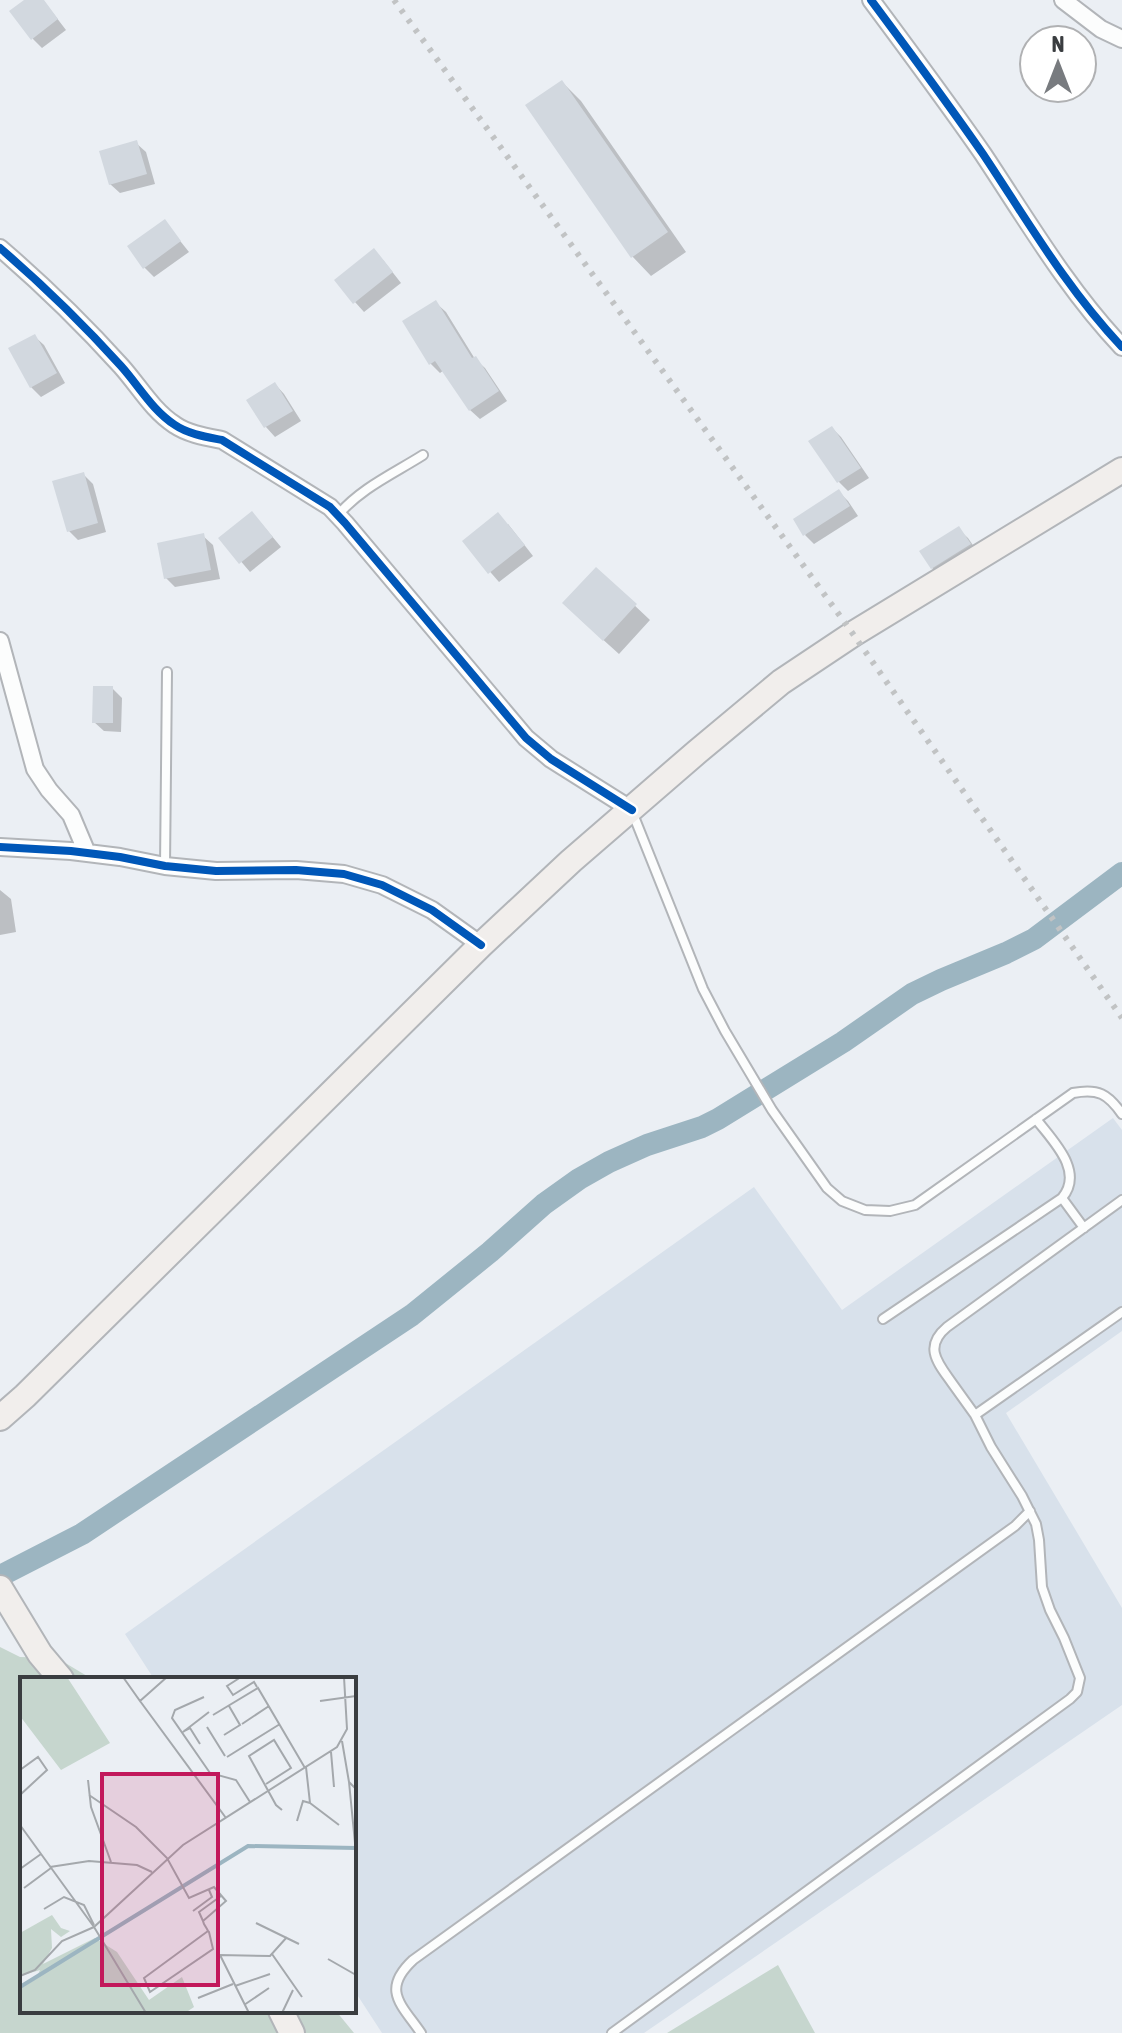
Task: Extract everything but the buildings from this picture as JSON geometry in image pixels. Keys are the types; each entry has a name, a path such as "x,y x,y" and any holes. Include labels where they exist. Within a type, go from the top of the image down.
{"main road":[{"path":"0,1418 481,945 571,861 697,752 781,682 853,634 1122,470"},
{"path":"5,1595 40,1654 59,1677"},
{"path":"282,2013 292,2033"}],"street":[{"path":"871,0 982,153 1081,300 1122,347"},
{"path":"1063,0 1101,29 1122,39"},
{"path":"0,248 43,285 122,367 154,408 177,427 222,440 330,507 526,738 551,759 632,810"},
{"path":"0,641 35,769 71,815 87,853"},
{"path":"0,847 87,853 216,871 296,870 344,874 382,885 432,910 481,945"}],"lane":[{"path":"338,515 363,490 423,455"},
{"path":"165,866 167,672"},
{"path":"632,810 703,989 772,1110 827,1188 842,1201 865,1210 890,1211 915,1205 1073,1093 1087,1090 1100,1092 1112,1099 1122,1114"},
{"path":"883,1319 1062,1198 1070,1185 1068,1164 1036,1119"},
{"path":"1062,1198 1084,1228"},
{"path":"612,2033 1077,1692 1080,1678 1042,1587 1036,1524 975,1415 936,1359 934,1345 936,1338 947,1327 1122,1200"},
{"path":"975,1415 1122,1312"},
{"path":"421,2033 396,1991 400,1974 413,1960 1015,1526 1030,1511"}],"shaded area":[{"path":"1113,1118 1122,1130 1122,1331 1006,1413 1122,1608 1122,1705 644,2033 382,2033 356,1993 356,1677 153,1677 125,1634 754,1187 842,1310"},
{"path":"0,1647 20,1657 57,1658 89,1677 20,1677 20,2013 338,2013 354,2033 0,2033"},
{"path":"778,1965 815,2033 667,2033"}],"waterway":[{"path":"0,1576 82,1534 412,1315 544,1204 579,1179 647,1145 718,1119 843,1042 912,994 1034,939 1122,873"}],"railway":[{"path":"394,0 853,634 1122,1018"}],"cycle path":[{"path":"871,0 969,135 1065,278 1122,347"},
{"path":"0,248 92,335 167,419 186,431 222,440 330,507 526,738 551,759 632,810"},
{"path":"0,847 71,851 216,871 296,870 344,874 382,885 432,910 481,945"}]}
